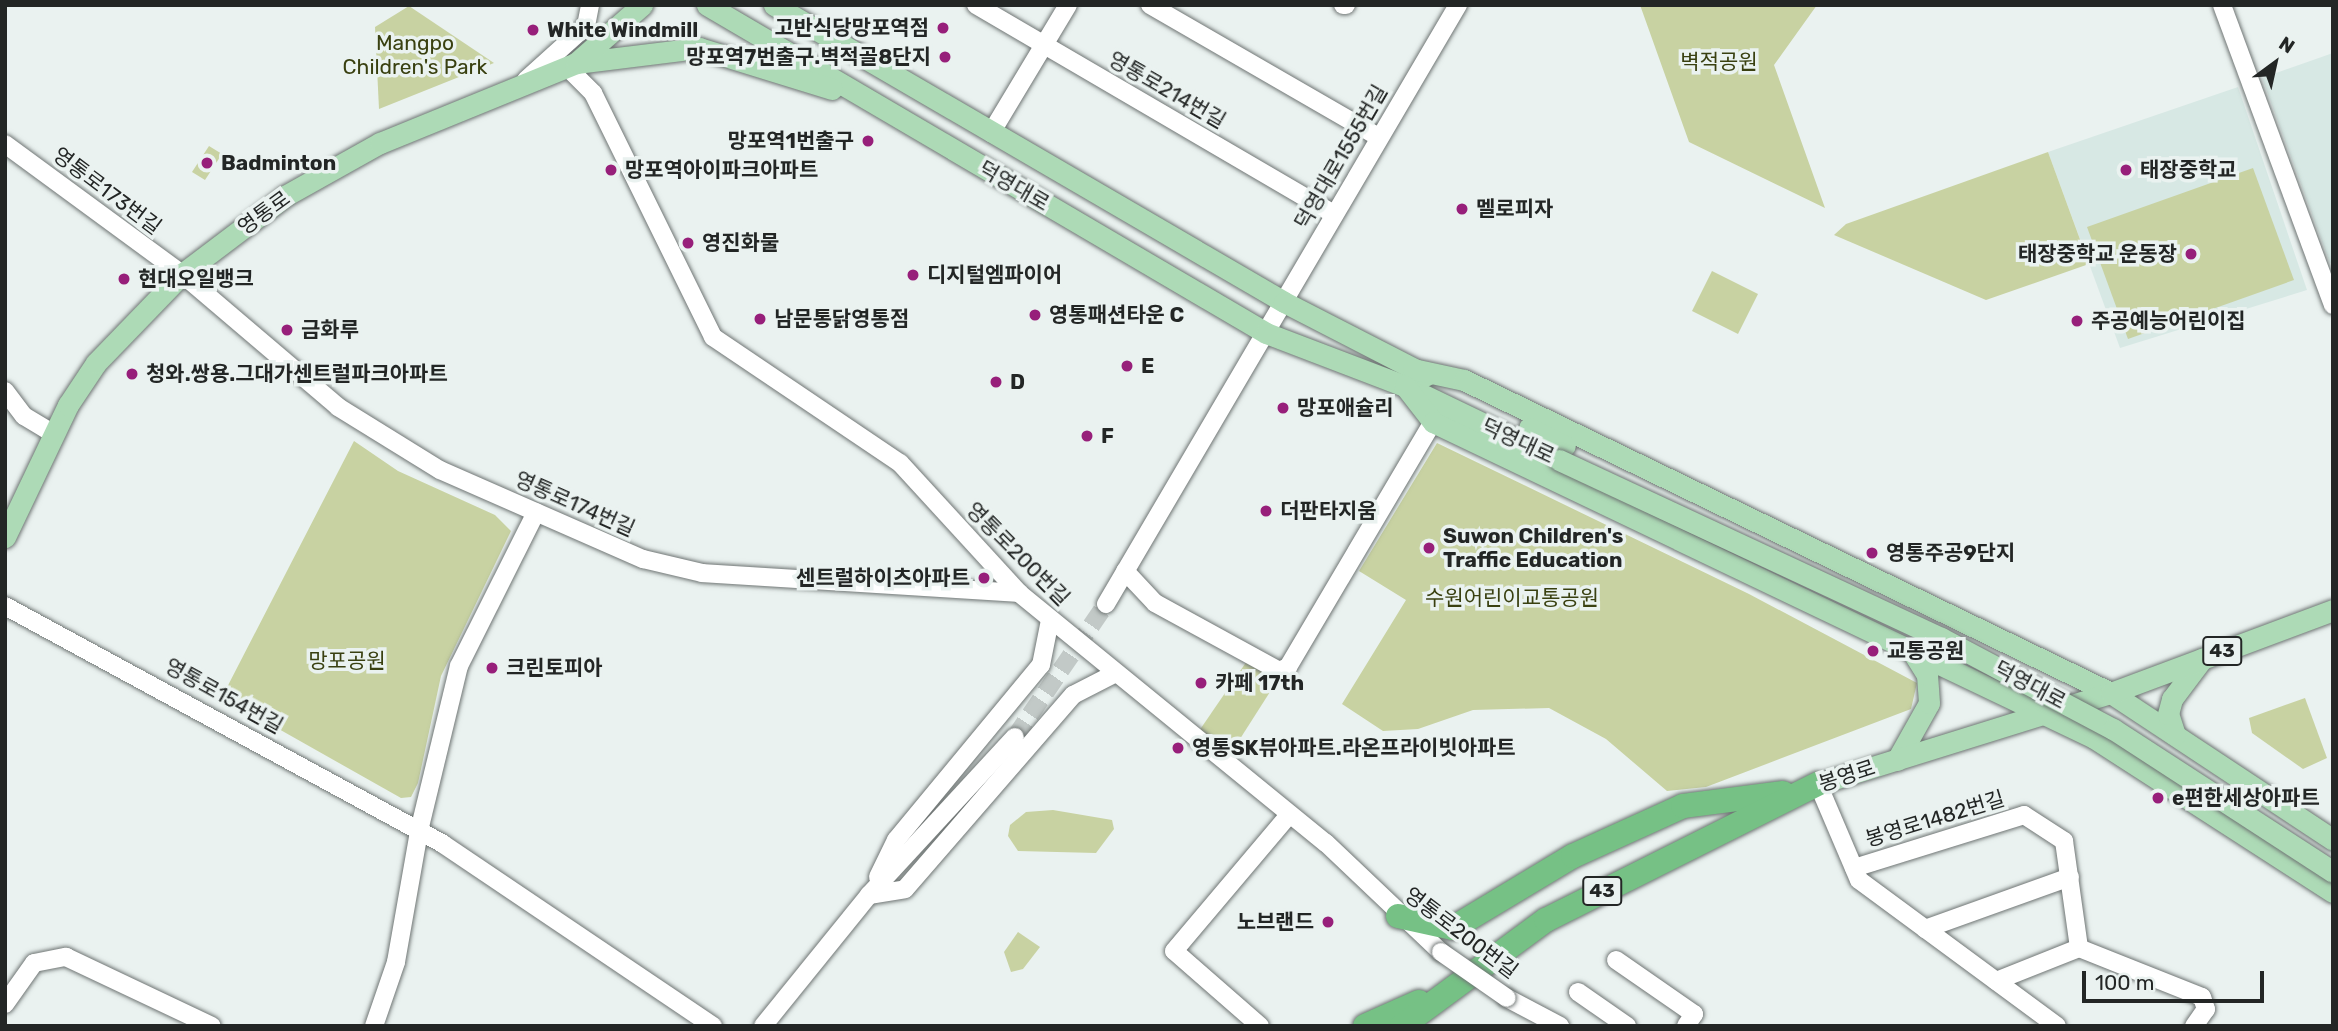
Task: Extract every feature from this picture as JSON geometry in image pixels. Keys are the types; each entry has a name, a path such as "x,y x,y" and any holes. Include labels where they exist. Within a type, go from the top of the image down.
{"highway":[{"path":"1398,916 1453,928 1573,856 1683,806 1811,787"},
{"name":"봉영로","path":"1402,1026 1546,920 1811,787"},
{"path":"1365,1026 1458,985"},
{"path":"1426,1026 1458,985"}],"main road":[{"name":"영통로","path":"5,537 52,433 96,363 182,274 285,196 380,142 571,65 642,5"},
{"name":"덕영대로","path":"707,5 1266,333 1409,377"},
{"name":"덕영대로","path":"774,5 1409,377 1941,638 2113,729 2333,872"},
{"path":"571,65 699,48 864,99"},
{"path":"1409,377 1433,422 2040,716 2094,738 2333,892"},
{"path":"1409,377 1464,380 2111,693 2333,840"},
{"name":"덕영대로","path":"1562,453 2113,715 2333,858"},
{"name":"봉영로","path":"1811,787 2111,693 2333,610"},
{"path":"1896,760 1931,694 1914,654"},
{"path":"2175,736 2168,713 2172,699 2202,659"}],"street":[{"path":"522,84 586,26 590,5"},
{"name":"영통로214번길","path":"976,5 1334,214"},
{"path":"991,133 1068,5"},
{"path":"1150,5 1377,136"},
{"name":"덕영대로1555번길","path":"1106,604 1284,302 1377,136 1458,5"},
{"path":"2222,5 2333,305"},
{"name":"영통로200번길","path":"571,65 593,93 713,337 900,463 1019,593 1114,674 1289,815 1441,952 1507,998 1560,1026"},
{"name":"영통로173번길","path":"5,144 182,274"},
{"name":"영통로174번길","path":"182,274 274,356 387,440 536,512 643,559 702,573 1019,593"},
{"path":"5,391 12,414 52,433"},
{"path":"1125,571 1155,603 1279,671 1288,667 1433,422"},
{"path":"374,1026 396,962 419,831 459,666 536,512"},
{"name":"영통로154번길","path":"5,606 419,831 713,1026"},
{"path":"869,895 896,840 1041,666 1051,620"},
{"path":"869,895 905,889 1073,695 1114,674"},
{"path":"763,1026 869,895 1015,737"},
{"name":"봉영로1482번길","path":"1811,787 1858,880 2057,1026"},
{"path":"1260,1026 1174,951 1289,815"},
{"name":"봉영로1482번길","path":"1854,868 2024,815 2064,841 2070,877"},
{"path":"1925,929 2070,877 2079,948"},
{"path":"1996,981 2079,948 2202,997 2206,1009 2194,1026"},
{"path":"5,1004 34,962 66,957 212,1026"},
{"path":"1616,960 1694,1014 1686,1026"},
{"path":"1578,992 1627,1026"}],"shaded area":[{"path":"2333,53 2333,262 2330,263 2262,78"},
{"path":"2238,87 2307,290 2120,348 2048,152"}],"green space":[{"name":"벽적공원","path":"1640,5 1817,5 1774,65 1825,208 1689,142"},
{"name":"Mangpo Children's Park","path":"409,6 494,63 379,109 375,27"},
{"name":"Badminton","path":"209,146 222,154 205,180 192,172"},
{"path":"2048,152 2089,264 1986,300 1834,235 1846,224"},
{"name":"태장중학교 운동장","path":"2253,168 2294,280 2128,339 2087,227"},
{"path":"1712,271 1758,294 1738,334 1692,311"},
{"name":"망포공원","path":"354,441 398,471 495,515 511,531 441,676 418,783 411,797 401,798 222,697"},
{"name":"수원어린이교통공원","path":"1437,443 1749,594 1917,683 1911,709 1706,787 1667,791 1606,739 1549,708 1473,710 1418,729 1383,731 1342,704 1406,600 1359,571"},
{"path":"1247,661 1277,681 1231,753 1199,731"},
{"path":"2305,698 2327,758 2303,769 2252,733 2249,718"},
{"path":"1053,810 1112,820 1114,829 1096,853 1018,851 1008,836 1010,825 1026,812"},
{"path":"1018,932 1040,947 1023,969 1011,972 1004,952"}],"tunnel":[{"path":"1015,737 1106,604"}],"place":[{"name":"고반식당망포역점","path":"943,28"},
{"name":"White Windmill","path":"533,30"},
{"name":"망포역7번출구.벽적골8단지","path":"945,57"},
{"name":"망포역1번출구","path":"868,141"},
{"name":"Badminton","path":"207,163"},
{"name":"망포역아이파크아파트","path":"611,170"},
{"name":"태장중학교","path":"2126,170"},
{"name":"멜로피자","path":"1462,209"},
{"name":"영진화물","path":"688,243"},
{"name":"태장중학교 운동장","path":"2191,254"},
{"name":"디지털엠파이어","path":"913,275"},
{"name":"현대오일뱅크","path":"124,279"},
{"name":"영통패션타운 C","path":"1035,315"},
{"name":"남문통닭영통점","path":"760,319"},
{"name":"주공예능어린이집","path":"2077,321"},
{"name":"금화루","path":"287,330"},
{"name":"E","path":"1127,366"},
{"name":"청와.쌍용.그대가센트럴파크아파트","path":"132,374"},
{"name":"D","path":"996,382"},
{"name":"망포애슐리","path":"1283,408"},
{"name":"F","path":"1087,436"},
{"name":"더판타지움","path":"1266,511"},
{"name":"Suwon Children's Traffic Education","path":"1429,548"},
{"name":"영통주공9단지","path":"1872,553"},
{"name":"센트럴하이츠아파트","path":"984,578"},
{"name":"교통공원","path":"1873,651"},
{"name":"크린토피아","path":"492,668"},
{"name":"카페 17th","path":"1201,683"},
{"name":"영통SK뷰아파트.라온프라이빗아파트","path":"1178,748"},
{"name":"e편한세상아파트","path":"2158,798"},
{"name":"노브랜드","path":"1328,922"}]}
